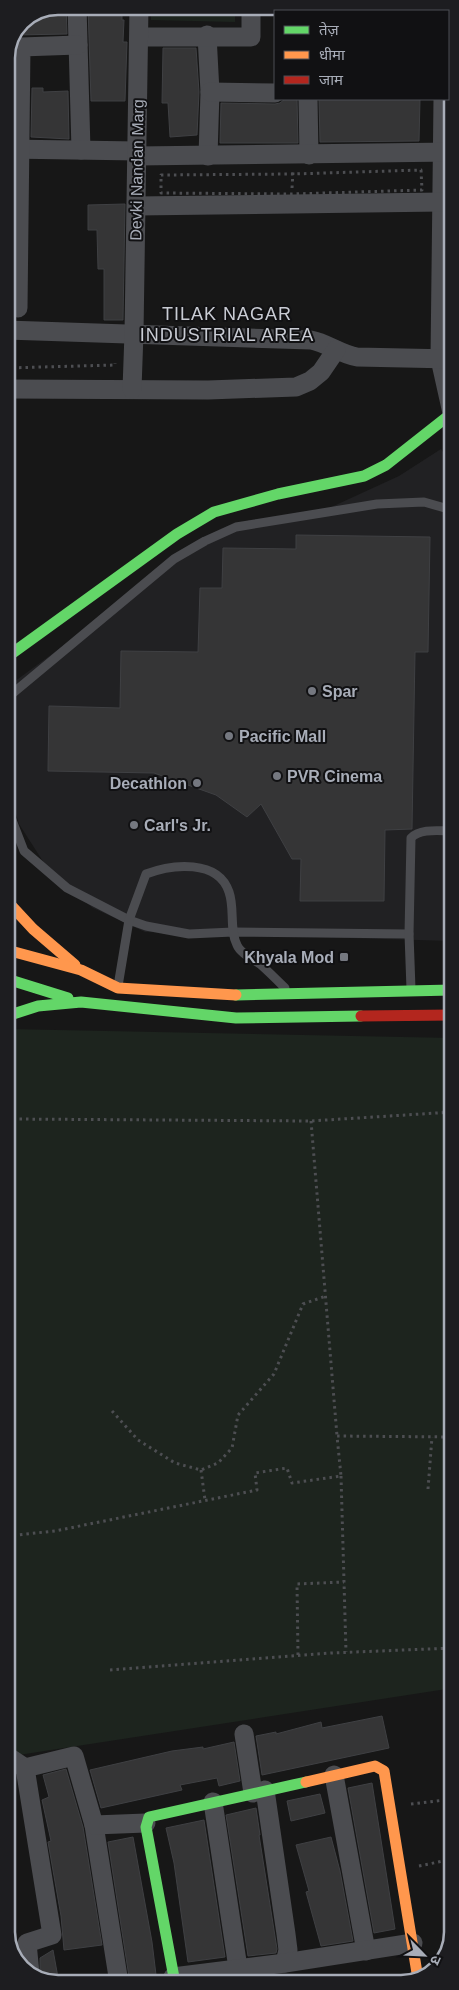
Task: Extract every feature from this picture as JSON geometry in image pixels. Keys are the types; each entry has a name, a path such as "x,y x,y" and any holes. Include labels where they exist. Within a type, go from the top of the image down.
{"street":[{"path":"77,15 80,150"},
{"name":"Devki Nandan Marg","path":"132,389 138,153 139,15"},
{"path":"139,36 251,37 251,15"},
{"path":"206,36 210,92 208,164"},
{"path":"15,124 21,47 78,45"},
{"path":"210,92 274,93"},
{"path":"308,100 309,155"},
{"path":"15,149 138,153 208,164 309,155 444,152"},
{"path":"444,182 442,202 444,213"},
{"path":"136,206 442,202"},
{"path":"15,213 18,308"},
{"path":"15,330 311,340 321,342 336,350 357,357 444,359"},
{"path":"15,388 208,390 296,387 310,381 321,372 336,350"},
{"path":"15,651 84,603 177,534 214,512 278,494 364,476 386,465 444,418"},
{"path":"15,910 32,929 81,970"},
{"path":"15,952 81,970 118,988 234,995 444,990"},
{"path":"15,981 81,1002"},
{"path":"15,1013 38,1006 81,1002 236,1018 444,1016"},
{"path":"244,1734 259,1792 286,1934 288,1950 285,1963"},
{"path":"25,1768 74,1756 94,1825 118,1975"},
{"path":"15,1761 25,1768 52,1935 27,1943 29,1963"},
{"path":"94,1825 146,1823 153,1816 375,1766 384,1771 386,1776 417,1972"},
{"path":"334,1775 366,1951"},
{"path":"213,1802 238,1968"},
{"path":"146,1823 173,1975"},
{"path":"201,1975 238,1968 413,1944"}],"lane":[{"path":"15,691 174,559 236,526 377,504 424,502 444,508"},
{"path":"15,828 24,851 67,888 129,920 167,931 189,934 233,932 409,934"},
{"path":"412,991 409,934 411,838 421,832 444,831"},
{"path":"118,988 129,920 146,874 159,869 174,867 204,868 215,872 230,892 233,932 237,946 259,963 291,993"}],"path":[{"path":"208,164 293,174 292,194"},
{"path":"421,170 422,190"},
{"path":"160,193 161,175"},
{"path":"15,368 75,366"},
{"path":"15,1119 311,1121 444,1112"},
{"path":"311,1121 341,1476 346,1652"},
{"path":"112,1411 138,1440 174,1463 201,1470 218,1463 232,1448 238,1414 274,1374 303,1304 326,1296"},
{"path":"337,1436 444,1437"},
{"path":"428,1489 432,1437"},
{"path":"15,1535 55,1531 257,1490 254,1472 287,1468 292,1483 341,1476"},
{"path":"201,1470 205,1500"},
{"path":"298,1655 297,1584 344,1582"},
{"path":"110,1670 298,1655 444,1648"},
{"path":"410,1804 444,1800"},
{"path":"419,1866 444,1861"}],"shaded area":[{"path":"151,15 235,15 235,22 151,20"},
{"name":"Pacific Mall","path":"441,449 444,453 444,941 145,932 93,908 53,877 19,824 15,811 15,681 176,563 249,520 314,515 399,476"},
{"path":"15,1029 444,1038 444,1689 15,1756"}],"building":[{"path":"58,15 66,15 67,34 21,35 34,22 41,18"},
{"path":"88,15 122,15 122,20 124,20 123,42 127,42 125,101 91,101"},
{"path":"163,48 196,48 199,92 197,135 170,137 168,103 162,103"},
{"path":"32,88 43,88 43,92 68,91 69,139 31,137"},
{"path":"284,100 297,100 298,143 220,143 221,103 280,103"},
{"path":"319,100 420,100 419,141 320,142"},
{"path":"125,204 123,320 104,320 104,269 98,269 97,230 88,230 88,205"},
{"path":"296,535 430,537 428,652 415,652 412,829 385,830 384,901 300,901 301,859 292,859 261,804 247,817 216,795 154,773 48,771 49,706 120,708 121,651 198,652 200,588 222,588 223,548 296,549"},
{"path":"382,1716 389,1748 262,1775 256,1736 276,1732 276,1734 321,1722 322,1728"},
{"path":"234,1742 240,1781 219,1786 217,1778 180,1785 182,1790 101,1808 90,1770 172,1751 203,1747 203,1749"},
{"path":"66,1769 83,1827 102,1945 64,1950 61,1916 48,1842 51,1841 42,1800 49,1797 43,1775"},
{"path":"372,1783 395,1929 374,1933 348,1788"},
{"path":"320,1794 325,1813 291,1821 287,1801"},
{"path":"256,1808 277,1949 276,1953 248,1956 226,1815"},
{"path":"204,1820 225,1957 188,1962 174,1863 166,1828"},
{"path":"133,1837 156,1975 129,1975 108,1842"},
{"path":"331,1837 340,1871 353,1941 321,1946 306,1892 309,1891 296,1845"},
{"path":"53,1950 58,1975 40,1971 40,1958"}],"traffic: fast":[{"path":"15,651 177,534 214,512 278,494 364,476 386,465 444,419"},
{"path":"15,981 68,998"},
{"path":"236,995 444,990"},
{"path":"15,1013 38,1006 81,1002 236,1018 361,1016"},
{"path":"174,1975 146,1827 149,1817 306,1782"}],"traffic: slow":[{"path":"15,910 33,929 75,965"},
{"path":"15,952 81,970 118,988 236,995"},
{"path":"306,1782 375,1766 384,1771 417,1972"}],"traffic: jam":[{"path":"361,1016 444,1015"}],"place":[{"name":"Spar","path":"312,691"},
{"name":"Pacific Mall","path":"229,736"},
{"name":"PVR Cinema","path":"277,776"},
{"name":"Decathlon","path":"197,783"},
{"name":"Carl's Jr.","path":"134,825"},
{"name":"Khyala Mod","path":"344,957"}],"district":[{"name":"TILAK NAGAR INDUSTRIAL AREA","path":"227,324"}]}
